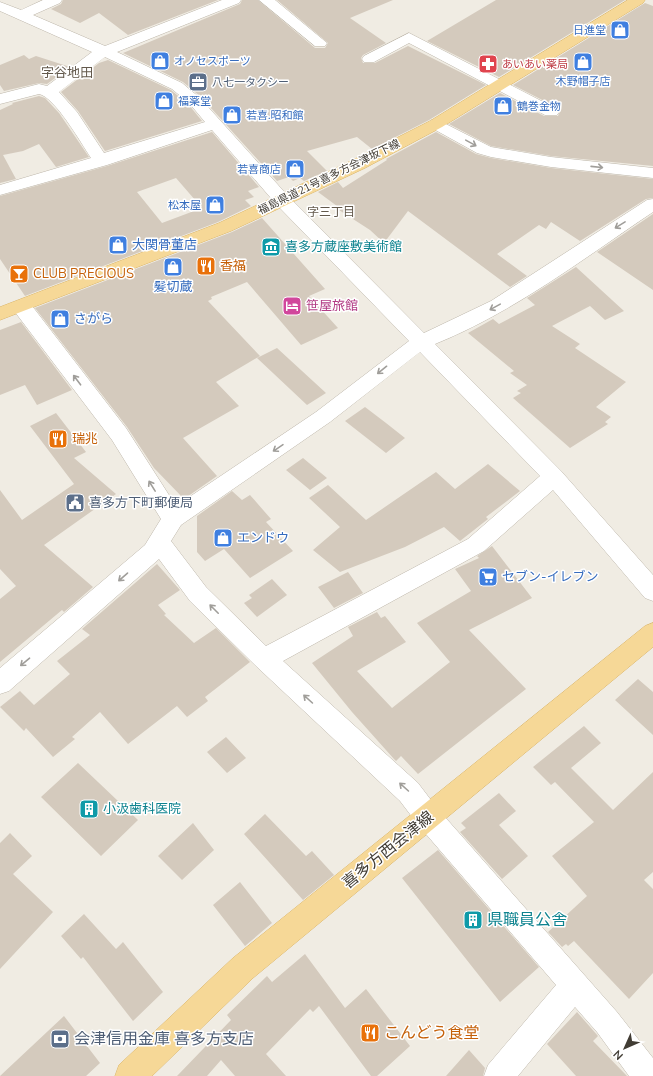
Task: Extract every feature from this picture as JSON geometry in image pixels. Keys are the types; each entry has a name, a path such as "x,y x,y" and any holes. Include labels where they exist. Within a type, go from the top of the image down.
{"main road":[{"name":"福島県道21号喜多方会津坂下線","path":"0,314 22,307 225,227 359,164 436,124 638,0"},
{"name":"喜多方西会津線","path":"130,1076 243,968 653,633"}],"street":[{"path":"21,15 55,0"},
{"path":"50,91 93,57 103,52 234,0"},
{"path":"266,0 320,43"},
{"path":"1,8 21,15 140,67 178,86 195,101 282,200 554,477 653,591"},
{"path":"369,59 409,37 551,112"},
{"path":"0,99 39,89 50,91 71,115 100,161"},
{"path":"0,190 100,161 149,143 214,124"},
{"path":"436,124 483,150 491,152 551,162 653,173"},
{"path":"0,683 156,546 173,519 323,417 401,355 421,342 451,330 498,306 653,204"},
{"path":"22,307 119,434 173,519"},
{"path":"264,658 476,545 554,477"},
{"path":"156,546 198,594 264,658 409,792 428,817 557,965 573,986 607,1022 648,1076"},
{"path":"499,1076 573,986"}],"building":[{"path":"63,0 218,0 128,35 99,13 80,23 51,9 61,4"},
{"path":"242,0 258,0 315,48 325,48 328,43 277,0 393,0 350,18 386,43 363,55 361,58 363,63 375,63 408,46 486,85 429,120 372,149 357,137 307,151 327,171 304,181 300,178 293,181 289,177 277,181 201,97 183,82 123,53 240,4"},
{"path":"496,0 625,0 499,77 427,41"},
{"path":"645,3 653,6 653,166 551,156 491,146 449,124 500,93 544,116 558,116 560,111 558,108 513,85"},
{"path":"24,55 29,59 36,56 70,67 47,84 39,83 4,91 0,85 0,65"},
{"path":"108,60 171,90 189,105 202,121 105,151 78,111 61,92 99,63"},
{"path":"39,96 45,98 59,113 89,157 56,167 39,144 23,151 3,155 16,179 0,183 0,110 13,104 12,103"},
{"path":"212,132 259,187 248,191 254,197 245,200 251,206 218,222 25,296 0,259 0,196 107,166","holes":["176,178 202,208 162,223 137,192"]},
{"path":"436,132 476,154 491,158 551,168 653,179 653,198 646,199 580,241 551,222 546,229 539,225 497,254 527,276 510,287 408,211 384,243 370,230 339,210 341,209 318,192 338,182 343,188 387,160 386,159"},
{"path":"653,214 653,290 597,252"},
{"path":"262,218 325,289 309,296 338,328 301,345 247,282 211,297 212,299 208,301 260,356 216,382 239,406 183,438 217,476 184,499 154,468 127,427 35,308 232,232"},
{"path":"576,267 624,311 605,320 590,306 552,326 580,344 575,348 626,382 596,407 611,417 605,422 608,424 570,448 513,398 521,393 517,391 527,385 510,373 514,371 468,333 493,319 499,324 535,305 527,298"},
{"path":"21,322 72,390 37,405 25,385 0,395 0,330"},
{"path":"277,348 326,393 307,405 257,358"},
{"path":"365,407 405,438 386,453 345,421"},
{"path":"56,413 86,452 74,458 116,494 44,545 93,587 64,612 62,610 0,662 0,599 16,586 0,569 0,490 22,520 74,484 30,426"},
{"path":"303,458 327,478 310,490 286,470"},
{"path":"488,464 520,491 486,517 488,519 460,541 444,527 405,547 340,572 313,550 340,527 309,498 328,485 366,520 436,472 455,489"},
{"path":"232,491 242,500 250,495 271,519 266,522 293,551 250,578 224,549 205,561 197,552 197,516"},
{"path":"492,546 532,598 469,630 526,689 418,774 401,756 396,761 394,759 352,712 312,663 353,636 348,627 377,612 381,618 385,616 406,642 357,671 392,708 450,662 417,623 471,591 455,569 479,558 477,556"},
{"path":"157,564 180,590 158,605 166,614 164,615 194,643 216,628 250,662 205,697 208,701 187,717 177,706 128,744 100,712 72,737 75,739 53,757 26,728 24,731 0,707 20,691 34,705 70,674 57,661 90,635 82,629"},
{"path":"348,572 363,593 334,608 318,587"},
{"path":"272,579 287,595 257,617 244,603 252,598 249,595"},
{"path":"638,679 653,692 653,735 615,700"},
{"path":"584,726 601,743 571,768 613,810 653,772 653,872 644,880 653,889 653,973 629,999 574,941 568,946 566,944 562,947 548,932 587,896 552,856 594,822 555,782 551,785 533,767"},
{"path":"226,737 246,758 227,773 207,752"},
{"name":"小汲歯科医院","path":"78,763 138,820 101,856 41,797"},
{"path":"499,793 516,811 499,825 528,856 502,879 460,832 466,828 461,823"},
{"path":"265,814 306,856 312,851 334,875 303,900 244,834"},
{"path":"193,823 214,850 182,880 158,856"},
{"path":"10,833 32,856 13,874 53,912 0,969 0,843"},
{"name":"県職員公舎","path":"438,850 539,967 500,1002 402,878"},
{"path":"240,882 272,923 245,946 213,905"},
{"path":"84,914 116,949 123,942 163,992 133,1021 83,957 81,959 61,936"},
{"path":"305,954 345,1008 366,989 410,1046 377,1076 371,1076 319,1006 313,1012 310,1009 266,1054 286,1076 235,1076 221,1060 207,1076 177,1076 231,1020 227,1015 267,976 272,982"},
{"path":"577,1012 598,1036 593,1041 627,1076 576,1076 547,1044"},
{"name":"会津信用金庫 喜多方支店","path":"64,1016 100,1063 86,1076 0,1076"},
{"path":"469,1050 485,1068 483,1076 446,1076"}],"place":[{"name":"日進堂","path":"620,30"},
{"name":"オノセスポーツ","path":"160,61"},
{"name":"木野帽子店","path":"583,62"},
{"name":"あいあい薬局","path":"488,64"},
{"name":"八七一タクシー","path":"198,82"},
{"name":"福薬堂","path":"164,101"},
{"name":"鶴巻金物","path":"503,106"},
{"name":"若喜.昭和館","path":"232,115"},
{"name":"若喜商店","path":"295,169"},
{"name":"松本屋","path":"215,205"},
{"name":"大関骨董店","path":"118,245"},
{"name":"喜多方蔵座敷美術館","path":"271,247"},
{"name":"香福","path":"206,266"},
{"name":"髪切蔵","path":"173,267"},
{"name":"CLUB PRECIOUS","path":"19,274"},
{"name":"笹屋旅館","path":"292,306"},
{"name":"さがら","path":"60,319"},
{"name":"瑞兆","path":"58,439"},
{"name":"喜多方下町郵便局","path":"75,503"},
{"name":"エンドウ","path":"223,538"},
{"name":"セブン-イレブン","path":"488,577"},
{"name":"小汲歯科医院","path":"89,809"},
{"name":"県職員公舎","path":"473,920"},
{"name":"こんどう食堂","path":"370,1033"},
{"name":"会津信用金庫 喜多方支店","path":"60,1039"}],"district":[{"name":"字谷地田","path":"67,73"},
{"name":"字三丁目","path":"331,212"}]}
